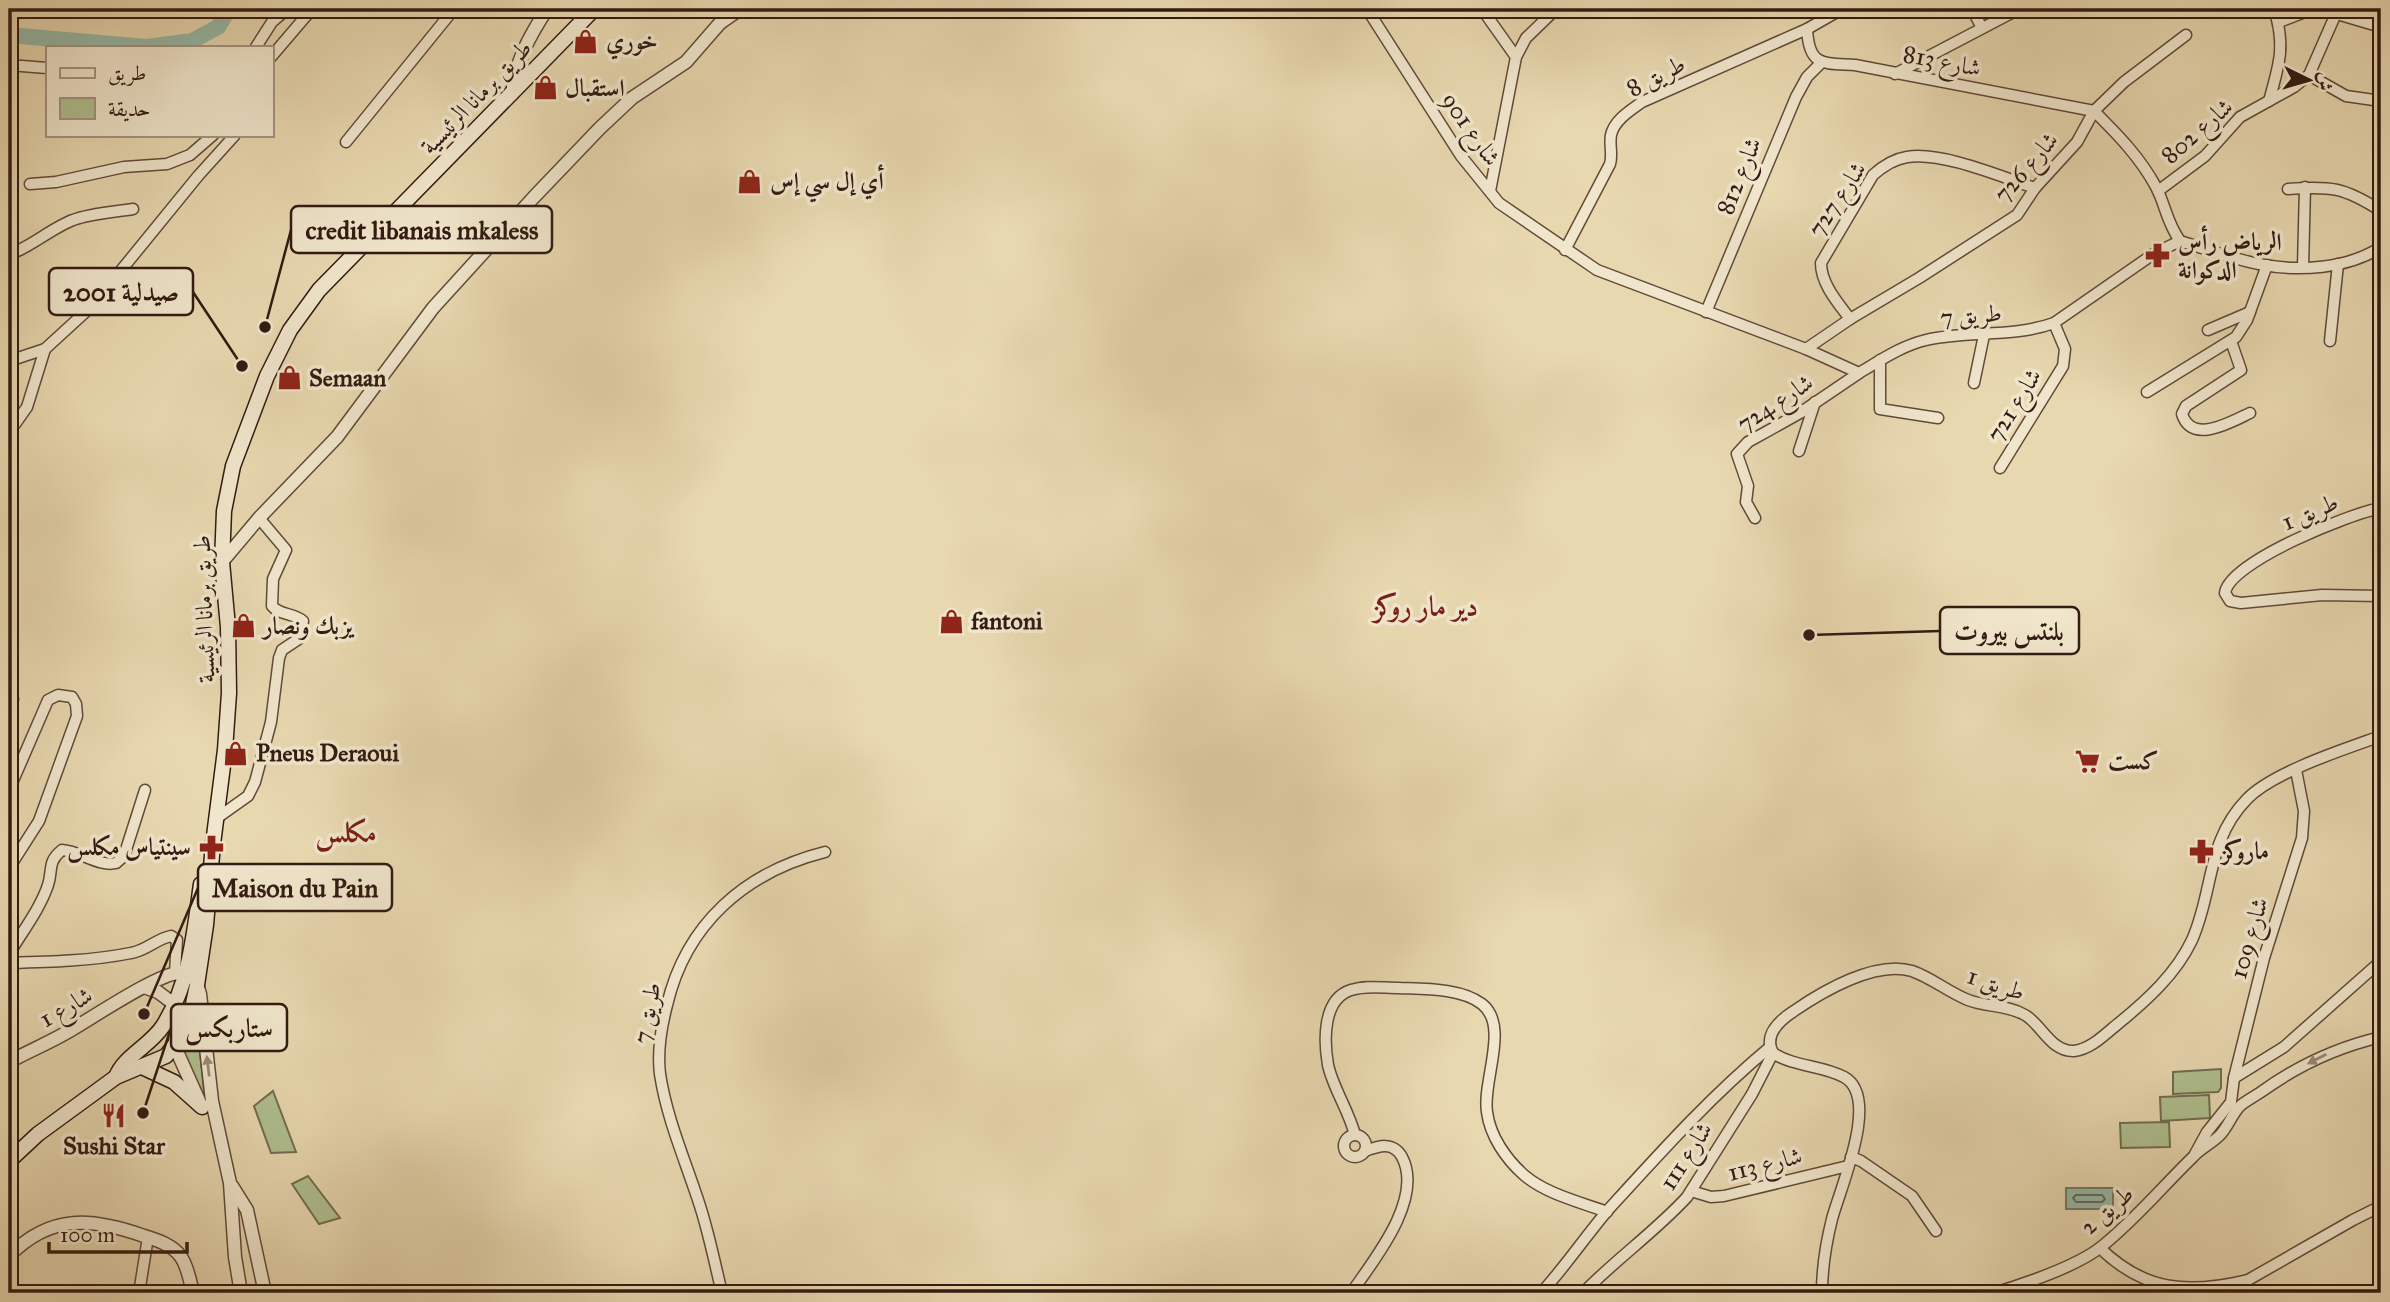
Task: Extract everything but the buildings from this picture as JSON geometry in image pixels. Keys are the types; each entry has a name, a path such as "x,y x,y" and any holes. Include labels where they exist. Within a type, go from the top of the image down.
{"main road":[{"name":"طريق برمانا الرئيسية","path":"197,985 211,882 229,693 228,627 222,562 224,511 232,469 258,397 290,330 319,290 594,9"},
{"path":"116,1077 120,1066 145,1047 158,1032 174,1004 203,871 213,844"},
{"path":"9,1161 38,1134 116,1077 166,1056 175,1047 190,1018 197,985"},
{"path":"142,1067 174,1082 202,1107"}],"street":[{"path":"258,46 272,22 288,9"},
{"path":"273,55 312,9"},
{"path":"346,142 454,9"},
{"path":"512,94 519,58 528,38 547,9"},
{"path":"222,562 259,518 337,437 433,308 534,197 632,98 685,62 720,23 740,9"},
{"name":"شارع 901","path":"1367,9 1456,148 1499,203 1565,250"},
{"path":"1482,9 1517,57"},
{"path":"1490,191 1517,57 1526,38 1556,9"},
{"name":"طريق 8","path":"1565,250 1610,164 1611,134 1623,116 1642,102 1807,29 1842,9"},
{"path":"1972,9 1982,28"},
{"path":"1895,74 2020,9"},
{"path":"2269,101 2281,58 2278,22 2274,9"},
{"path":"2278,22 2310,10 2338,11 2381,27"},
{"path":"2338,11 2309,75 2346,96 2381,101"},
{"path":"1807,29 1810,52 1821,62"},
{"name":"شارع 726","path":"1806,349 2017,215 2035,188 2077,142 2094,111 2124,82 2186,35"},
{"name":"شارع 813","path":"1821,62 1855,65 2094,111"},
{"name":"شارع 812","path":"1706,312 1801,86 1821,62"},
{"path":"9,65 46,68"},
{"name":"شارع 802","path":"2158,191 2205,156 2240,117 2294,87 2309,75"},
{"path":"2094,111 2137,157 2158,191 2171,228 2180,241 2267,265 2303,267 2338,264 2366,257 2381,247"},
{"path":"30,184 66,180 124,167 167,164 190,155 212,136"},
{"path":"9,361 45,349 110,286 198,176 234,136"},
{"name":"شارع 727","path":"1850,319 1824,279 1821,263 1873,174 1906,157 1927,157 1958,163 2035,188"},
{"path":"2303,267 2305,187"},
{"path":"2288,189 2335,188 2353,194 2381,211"},
{"path":"9,254 74,219 133,209"},
{"name":"7 طريق","path":"1859,373 1895,351 1930,339 2035,330 2054,323 2155,253 2180,241"},
{"path":"1565,250 1597,270 1806,349 1859,373"},
{"path":"2330,341 2338,264"},
{"path":"2147,392 2231,341 2241,331 2267,265"},
{"path":"2208,330 2250,312"},
{"name":"شارع 721","path":"2000,468 2063,366 2065,349 2054,323"},
{"path":"1975,383 1984,335"},
{"path":"2231,341 2241,370 2186,406 2183,418 2195,428 2203,430 2220,427 2250,413"},
{"path":"15,424 22,417 31,398 45,349"},
{"path":"1880,360 1880,410 1938,418"},
{"name":"شارع 724","path":"1755,518 1746,502 1748,486 1737,454 1748,442 1859,373"},
{"path":"1798,452 1815,402"},
{"name":"طريق 1","path":"2381,508 2349,518 2256,560 2231,580 2225,593 2230,601 2241,603 2322,595 2381,596"},
{"path":"217,818 248,796 255,782 271,722 279,658 282,650 300,638 303,621 275,610 272,606 273,579 286,550 259,518"},
{"path":"9,685 13,699 9,716"},
{"path":"9,790 48,701 58,695 72,697 77,716 44,809 31,836 9,867"},
{"name":"طريق 1","path":"1771,1050 1771,1032 1817,995 1876,970 1898,968 1920,974 1972,1001 2024,1014 2050,1040 2064,1049 2073,1051 2095,1042 2154,992 2187,949 2196,930 2216,849 2236,811 2255,792 2297,770 2381,736"},
{"name":"شارع 109","path":"2235,1105 2234,1078 2264,958 2302,838 2304,811 2297,770"},
{"path":"9,954 43,898 54,856 62,850 72,851 107,864 116,863 124,856 145,790"},
{"name":"طريق 7","path":"722,1293 701,1209 666,1105 658,1047 664,1016 678,968 692,943 722,905 771,871 825,852"},
{"path":"9,963 99,958 135,953 155,941 171,936 177,940 181,973 197,985"},
{"path":"2234,1078 2299,1035 2380,962"},
{"name":"شارع 1","path":"9,1062 70,1031 144,987 181,973"},
{"name":"طريق برمانا الرئيسية","path":"197,985 212,1101 230,1183 235,1257 241,1293"},
{"path":"144,987 158,992 174,1004 175,1047 202,1107 218,1133"},
{"path":"1365,1151 1366,1145 1363,1139 1355,1135 1351,1119 1328,1067 1325,1025 1336,1000 1349,990 1373,987 1428,990 1464,996 1482,1004 1492,1016 1495,1030 1486,1109 1490,1126 1509,1160 1526,1177 1546,1188 1607,1212"},
{"path":"2235,1105 2316,1059 2357,1042 2381,1037"},
{"path":"1541,1293 1607,1212 1734,1076 1771,1050 1790,1061 1845,1077 1855,1087 1860,1098 1850,1161 1826,1242 1822,1293"},
{"name":"شارع 111","path":"1583,1293 1622,1255 1674,1211 1691,1191 1756,1086 1771,1050"},
{"name":"طريق 2","path":"1994,1293 2068,1265 2100,1248 2195,1154 2221,1134 2233,1120 2235,1105"},
{"path":"1352,1293 1395,1229 1406,1186 1407,1170 1395,1148 1387,1145 1365,1151 1357,1157 1351,1156 1344,1150 1345,1140 1355,1135"},
{"path":"1850,1161 1861,1161 1912,1196 1936,1231"},
{"name":"شارع 113","path":"1691,1191 1711,1197 1724,1196 1850,1161"},
{"path":"230,1183 247,1210 265,1293"},
{"path":"2100,1248 2118,1266 2140,1278 2162,1285 2179,1287 2229,1284 2248,1280 2381,1206"},
{"path":"9,1256 19,1245 40,1233 64,1225 88,1221 115,1226 169,1246 181,1256 193,1293"},
{"path":"136,1293 140,1287 148,1237"}],"green space":[{"path":"196,1013 206,1111 182,1051"},
{"path":"2221,1069 2221,1088 2218,1092 2173,1094 2173,1072"},
{"path":"273,1091 296,1152 271,1153 254,1106"},
{"path":"2209,1095 2210,1118 2161,1121 2160,1097"},
{"path":"2169,1122 2170,1147 2121,1148 2120,1123"},
{"path":"308,1176 340,1218 319,1224 292,1184"}],"water":[{"path":"2066,1188 2113,1188 2113,1209 2066,1209"}],"waterway":[{"path":"154,46 192,41 218,27 229,9"},
{"path":"9,35 135,46"}],"place":[{"name":"خوري","path":"586,41"},
{"name":"استقبال","path":"545,88"},
{"name":"أي إل سي إس","path":"750,181"},
{"name":"الرياض رأس الدكوانة","path":"2158,256"},
{"name":"credit libanais mkaless","path":"265,327"},
{"name":"صيدلية 2001","path":"242,366"},
{"name":"Semaan","path":"289,378"},
{"name":"fantoni","path":"951,621"},
{"name":"يزبك ونصار","path":"243,626"},
{"name":"بلنتس بيروت","path":"1809,635"},
{"name":"Pneus Deraoui","path":"236,753"},
{"name":"كست","path":"2088,761"},
{"name":"سينتياس مكلس","path":"211,847"},
{"name":"ماروكز","path":"2202,851"},
{"name":"Maison du Pain","path":"144,1014"},
{"name":"ستاربكس","path":"143,1113"},
{"name":"Sushi Star","path":"114,1115"}],"district":[{"name":"دير مار روكز","path":"1426,606"},
{"name":"مكلس","path":"346,832"}]}
